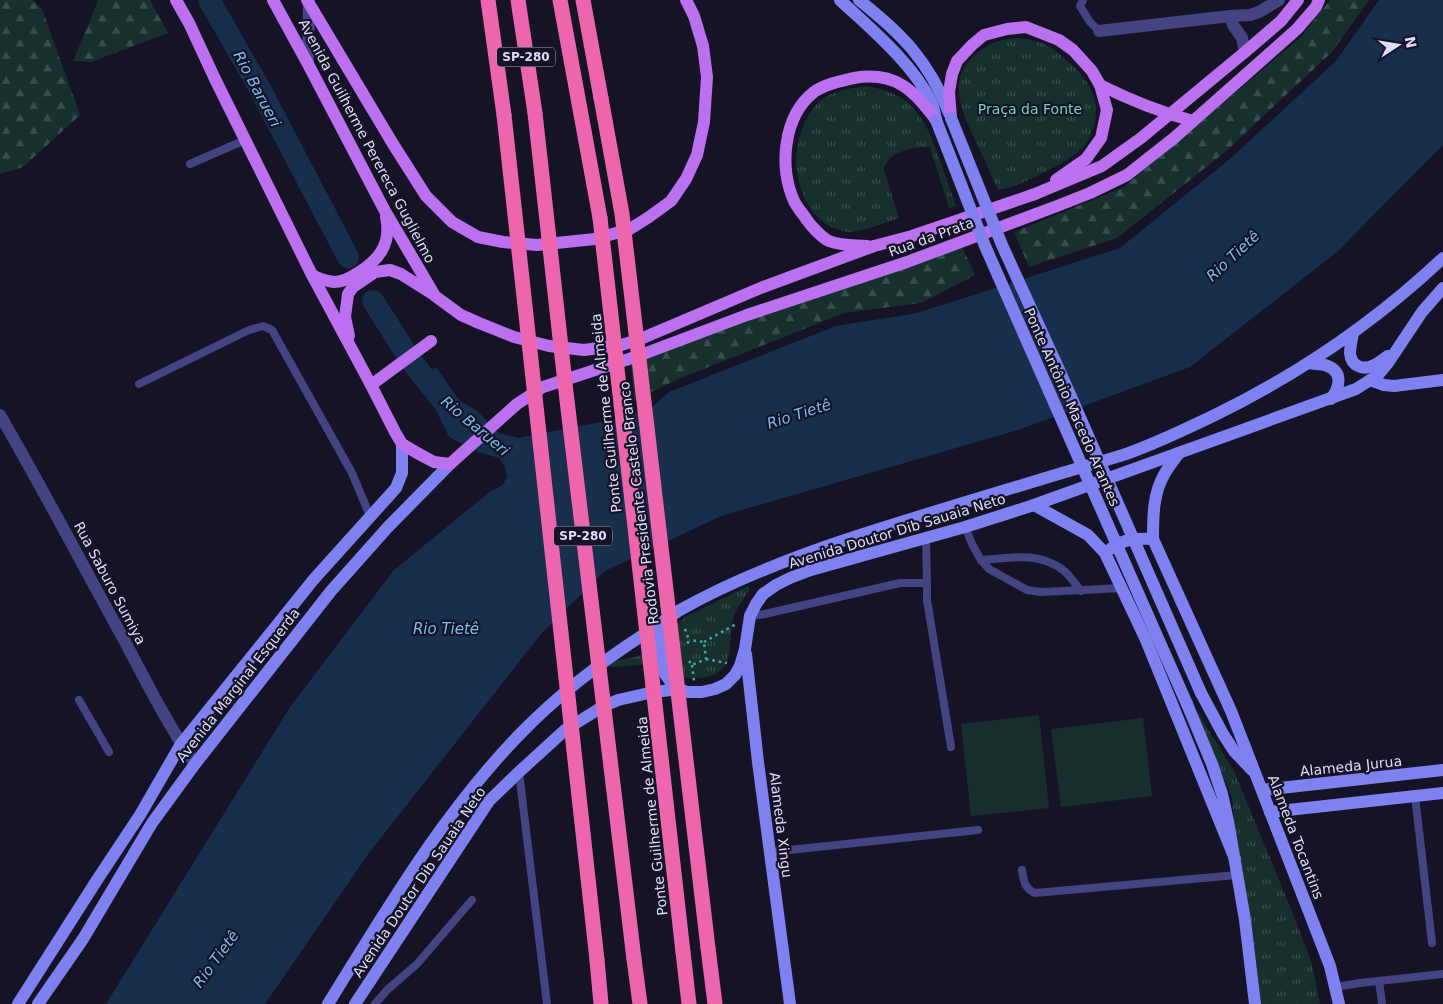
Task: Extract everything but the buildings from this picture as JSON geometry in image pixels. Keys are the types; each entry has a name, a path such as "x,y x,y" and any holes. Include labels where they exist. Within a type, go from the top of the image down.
{"highway":[{"path":"488,0 504,115 601,1004"},
{"name":"SP-280","path":"518,0 534,113 640,1004"},
{"name":"Ponte Guilherme de Almeida","path":"560,0 582,110 600,218 689,1004"},
{"name":"Rodovia Presidente Castelo Branco","path":"583,0 622,214 714,1004"}],"main road":[{"path":"176,0 312,275 402,444 434,462 453,461"},
{"name":"Avenida Guilherme Perereca Guglielmo","path":"273,0 385,211 435,296"},
{"path":"308,1 426,196 452,222 478,237 503,242 537,245 595,239 630,229 671,200 686,179 697,155 704,122 707,77 703,46 694,16 686,0"},
{"name":"Ponte Antônio Macedo Arantes","path":"840,0 910,70 932,103 936,120 985,246 1212,764 1222,794 1235,859"},
{"name":"Ponte Antônio Macedo Arantes","path":"859,0 881,17 907,42 921,59 942,96 1002,245 1061,374 1201,693"},
{"name":"Rua da Prata","path":"493,329 514,337 549,346 584,350 620,345 638,340 763,287 874,246 912,236 1035,194 1102,166 1140,138 1281,21 1298,0"},
{"name":"Rua da Prata","path":"502,417 517,404 543,387 638,356 747,314 907,262 1090,193 1128,175 1174,138 1297,29 1316,7 1319,0"},
{"path":"951,118 949,92 952,74 958,61 984,35 1007,29 1026,27 1059,40 1073,50 1092,71 1100,86 1107,110 1102,138 1086,159 1035,194"},
{"path":"874,246 847,245 827,241 808,223 795,203 790,191 787,175 787,142 793,122 803,104 815,92 827,85 865,76 882,77 902,84 915,94 936,120"},
{"path":"1100,86 1169,115 1193,121"},
{"path":"312,275 322,280 336,282 352,277 377,259 385,245 389,228 385,211"},
{"name":"Avenida Doutor Dib Sauaia Neto","path":"328,1004 427,848 464,799 497,760 554,702 587,674 672,615 744,578 808,553 1127,453 1173,436 1275,384 1309,363 1398,299 1443,258"},
{"name":"Avenida Guilherme Perereca Guglielmo","path":"352,350 345,317 348,294 353,286 375,272 390,270 411,279 462,315 493,329"},
{"path":"1353,333 1350,353 1351,360 1355,365 1361,367 1373,366 1396,350 1422,312 1443,288"},
{"path":"371,385 431,341"},
{"name":"Avenida Doutor Dib Sauaia Neto","path":"355,1004 488,801 565,730 602,707 618,700 677,689 695,693 715,690 726,684 735,675 740,666 745,649 750,616 756,604 763,594 776,585 811,570 965,527 1034,505 1332,399 1356,389 1378,375 1396,350"},
{"path":"1309,363 1326,366 1334,370 1339,378 1339,385 1332,399"},
{"path":"1370,380 1394,386 1443,380"},
{"name":"Avenida Marginal Esquerda","path":"38,1004 83,939 152,823 195,764 331,591 388,527 453,461 502,417"},
{"name":"Avenida Marginal Esquerda","path":"18,1004 140,815 181,744 314,579 396,488 402,474 402,444"},
{"path":"1179,453 1164,474 1157,493 1153,513 1153,539 1231,711 1256,774"},
{"path":"1034,505 1088,535 1105,553 1146,640 1235,859 1245,920 1254,1004"},
{"path":"1105,553 1115,545 1126,540 1139,538 1153,539"},
{"path":"662,622 660,643 662,664 665,674 677,689"},
{"name":"Alameda Xingu","path":"745,649 790,1004"},
{"name":"Alameda Tocantins","path":"1201,693 1234,751 1256,774 1330,966 1339,1004"},
{"name":"Alameda Jurua","path":"1262,790 1443,770"},
{"path":"1270,812 1443,793"}],"street":[{"path":"1099,31 1250,15 1279,0"},
{"path":"308,1 308,64"},
{"path":"1230,16 1233,25 1242,38 1245,52"},
{"name":"Rua Saburo Sumiya","path":"0,415 181,744 195,764"}],"lane":[{"path":"1083,0 1080,6 1084,14 1099,31"},
{"path":"190,164 244,140"},
{"path":"139,384 249,330 264,326 272,330 352,473 370,516"},
{"path":"965,527 973,546 989,569 1027,590 1041,592 1122,588"},
{"path":"926,538 927,600 951,747"},
{"path":"981,560 1032,557 1040,559 1064,571 1081,591"},
{"path":"750,616 900,583 927,583"},
{"path":"79,700 109,752"},
{"path":"519,772 546,1004"},
{"path":"1415,796 1432,943"},
{"path":"770,852 978,830"},
{"path":"1022,870 1025,885 1030,891 1036,893 1237,874"},
{"path":"375,1004 387,990 417,964 472,900"},
{"path":"1335,987 1443,974"},
{"path":"1379,981 1382,1004"}],"path":[{"path":"682,654 689,640 704,642 750,616"},
{"path":"704,642 706,660"},
{"path":"687,660 692,666 706,660 740,666"}],"green space":[{"path":"0,0 33,0 42,9 80,115 23,167 0,174"},
{"path":"96,0 150,0 168,33 91,62 73,61 98,1"},
{"path":"1330,0 1369,0 1332,52 1224,153 1117,238 1029,267 1014,232 1124,187 1300,38"},
{"name":"Praça da Fonte","path":"1019,38 1032,40 1052,48 1073,65 1092,91 1096,111 1095,122 1086,144 1071,157 1021,184 998,190 963,111 959,88 960,77 965,66 980,51 995,42"},
{"path":"865,86 894,94 904,100 920,117 927,128 956,206 949,208 930,147 924,147 902,151 886,164 884,170 899,218 868,229 849,232 831,227 814,213 803,194 797,172 797,147 804,124 811,111 821,100 839,91"},
{"path":"960,242 975,275 921,303 844,313 681,378 634,400 631,364"},
{"path":"748,586 750,589 734,615 728,660 719,672 708,677 668,680 668,663 610,667 610,662 639,656 667,644 676,626 685,617"},
{"path":"1195,708 1234,771 1312,964 1320,1004 1261,1004 1253,934 1236,837 1232,798"},
{"path":"1039,715 1049,808 971,816 961,724"},
{"path":"1143,718 1152,796 1061,807 1051,729"}],"water":[{"name":"Rio Tietê","path":"1379,0 1443,0 1443,145 1337,252 1190,367 1018,430 721,516 605,571 541,634 369,853 265,1004 106,1004 290,707 394,570 491,491 503,485 507,476 505,467 499,458 478,452 449,437 431,400 415,382 436,367 460,401 476,410 499,433 518,438 627,417 652,407 669,392 836,326 917,313 1120,248 1231,158 1336,61"}],"waterway":[{"name":"Rio Barueri","path":"209,0 259,87 348,257"},
{"name":"Rio Barueri","path":"373,301 412,362 442,400"}]}
